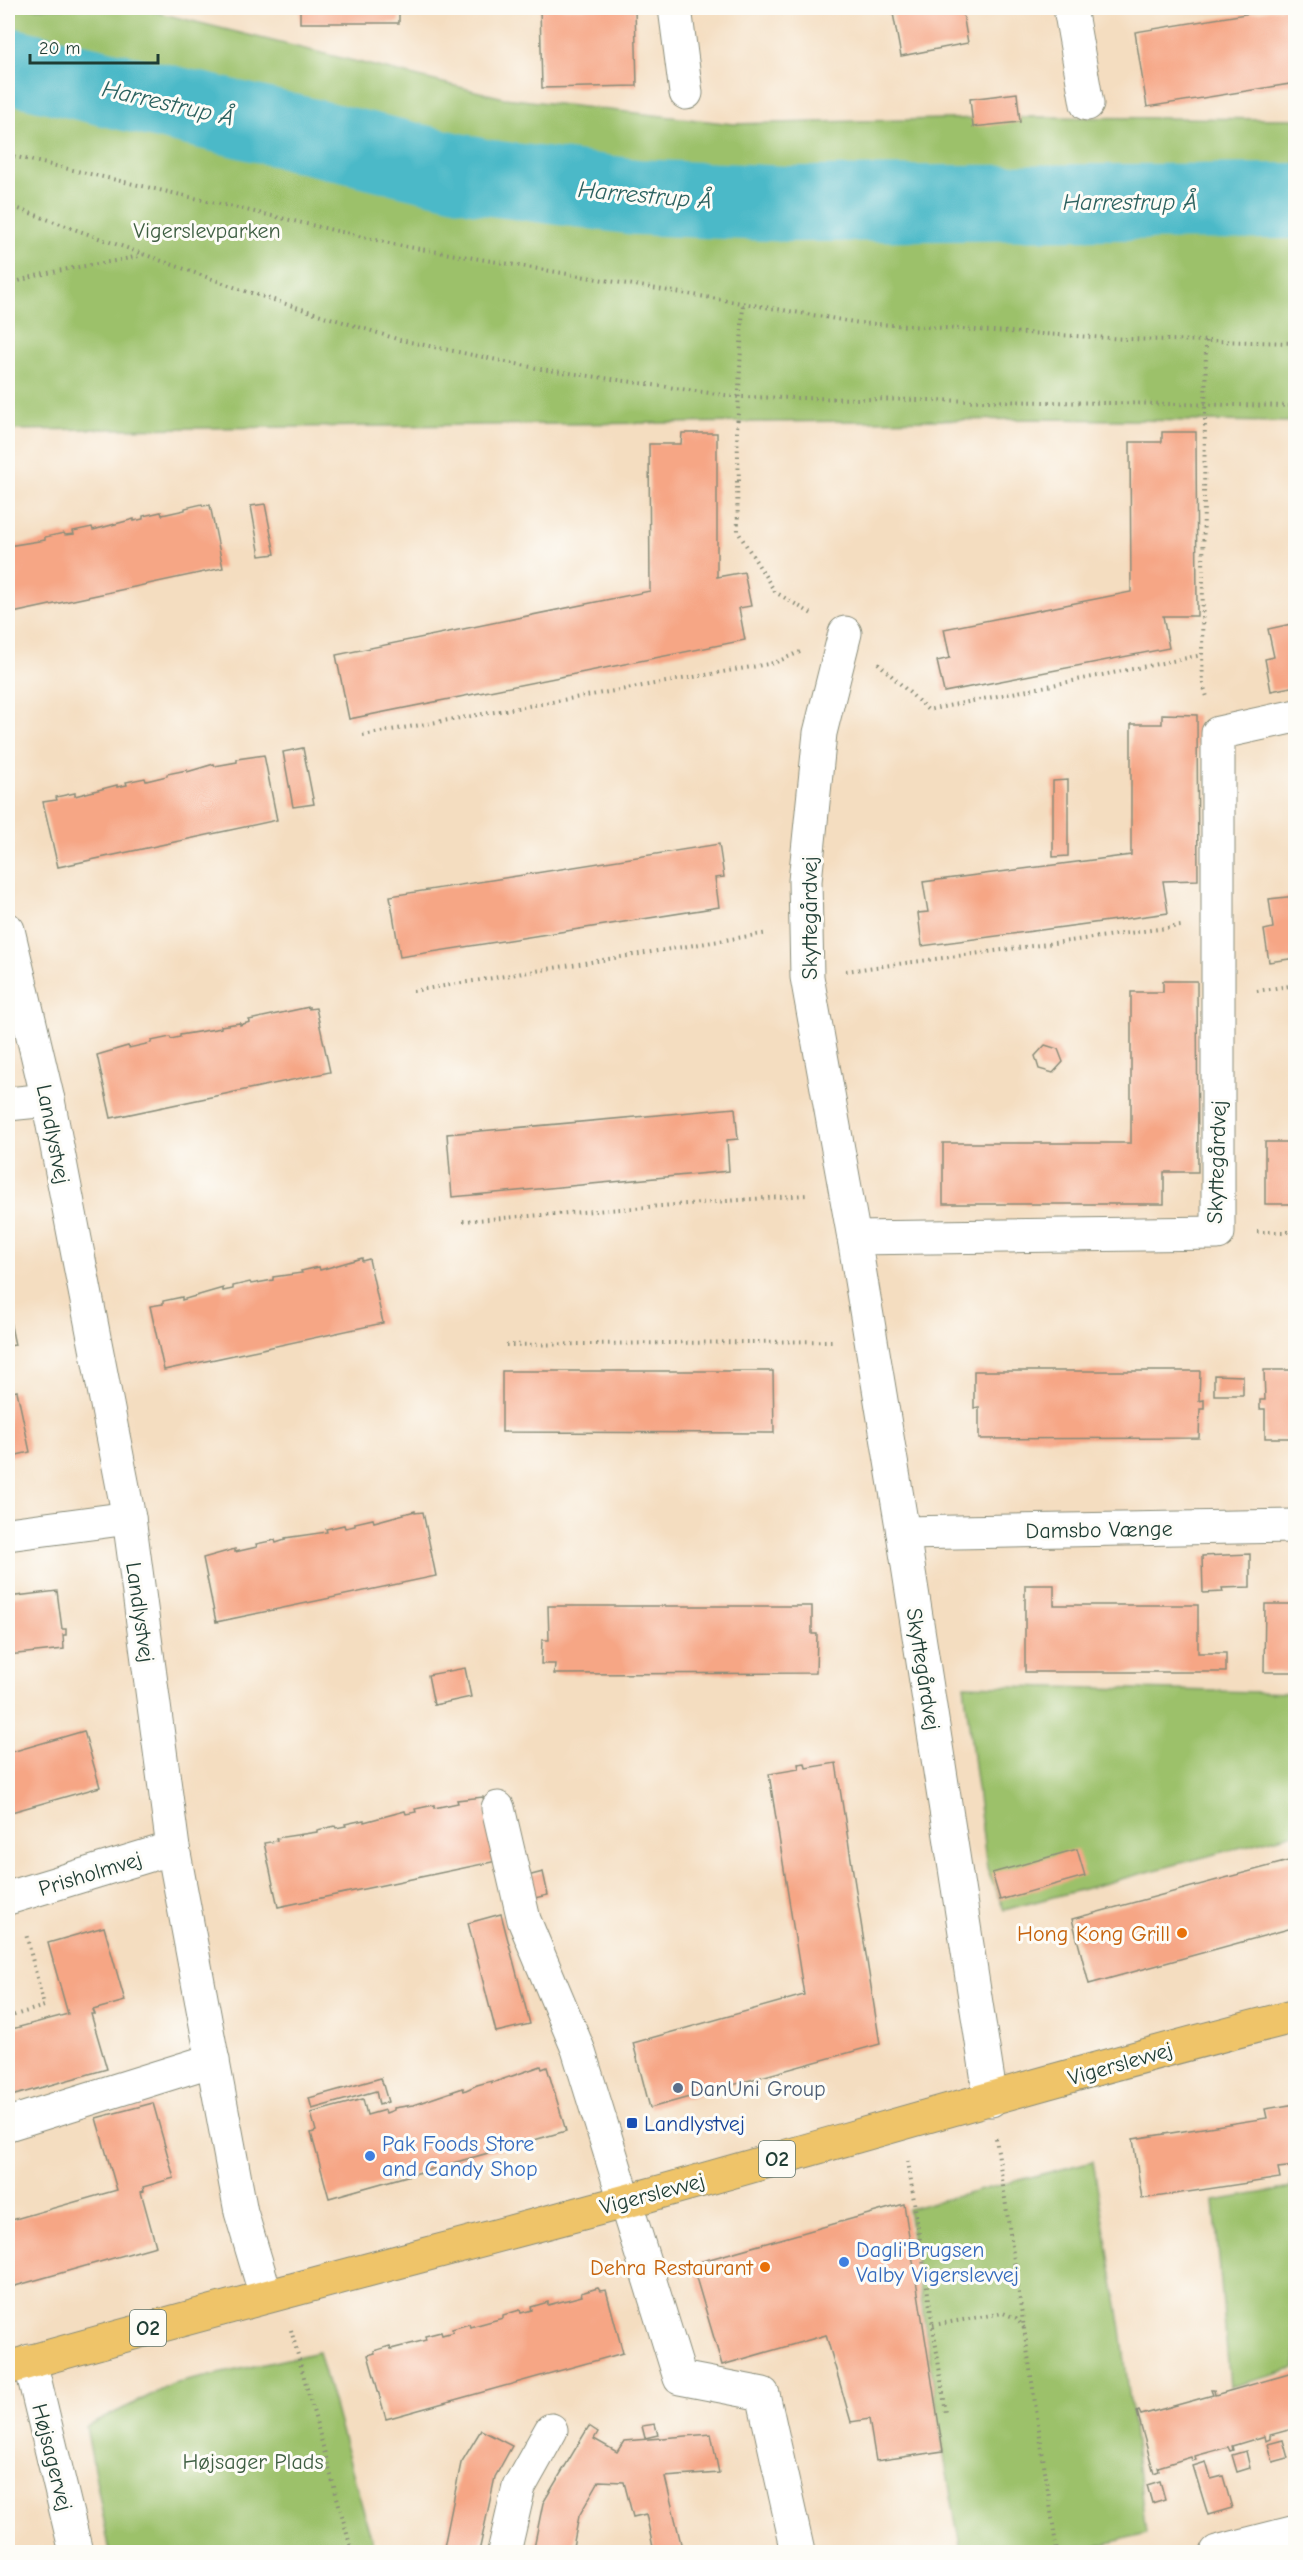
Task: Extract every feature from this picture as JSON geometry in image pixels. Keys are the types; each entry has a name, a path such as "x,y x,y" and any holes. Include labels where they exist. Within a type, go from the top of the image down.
{"main road":[{"name":"Vigerslevvej","path":"19,2364 624,2201 991,2100 1184,2044 1296,2016"}],"street":[{"path":"675,8 686,93"},
{"path":"1070,8 1087,104"},
{"name":"Skyttegårdvej","path":"845,633 820,733 805,881 804,928 807,976 854,1238 903,1533 991,2100"},
{"path":"1218,732 1296,716"},
{"name":"Skyttegårdvej","path":"854,1238 1218,1233 1218,732"},
{"name":"Landlystvej","path":"8,930 48,1100 129,1518 173,1848 241,2212 273,2294"},
{"path":"8,1104 48,1100"},
{"path":"8,1534 129,1518"},
{"name":"Damsbo Vænge","path":"903,1533 1296,1526"},
{"path":"498,1808 524,1920 578,2049 680,2378 763,2394 798,2553"},
{"name":"Prisholmvej","path":"12,1897 173,1848"},
{"path":"8,2124 213,2060"},
{"name":"Højsagervej","path":"19,2364 76,2553"},
{"path":"504,2553 519,2487 551,2430"},
{"path":"1217,2553 1296,2532"}],"path":[{"path":"8,155 402,246 860,323 1126,339 1296,343"},
{"path":"8,205 144,255 400,340 541,369 738,397 1296,406"},
{"path":"8,285 27,277 112,263 144,255"},
{"path":"743,303 738,397 738,532 775,592 845,633 928,710 1202,655"},
{"path":"1206,341 1202,655 1203,684 1218,732"},
{"path":"363,735 774,663 845,633"},
{"path":"807,976 1217,922"},
{"path":"413,991 804,928"},
{"path":"463,1221 845,1192"},
{"path":"506,1345 871,1341"},
{"path":"8,2017 44,2006 12,1897"},
{"path":"991,2100 1057,2553"},
{"path":"903,2124 946,2413"},
{"path":"273,2294 352,2553"},
{"path":"933,2325 1004,2313 1016,2318 1024,2328"}],"green space":[{"name":"Vigerslevparken","path":"8,8 139,8 504,98 733,124 1029,117 1295,119 1295,422 1042,419 8,430"},
{"path":"964,1685 1295,1693 1295,1833 1004,1910 987,1869"},
{"path":"1093,2161 1121,2329 1146,2533 1076,2552 961,2552 945,2462 908,2209"},
{"path":"1295,2180 1295,2369 1230,2387 1214,2201 1291,2188 1291,2181"},
{"name":"Højsager Plads","path":"319,2352 375,2552 334,2549 311,2552 110,2552 86,2427 173,2384"}],"building":[{"path":"300,8 399,8 399,23 300,23"},
{"path":"540,8 635,8 637,86 542,88"},
{"path":"892,8 962,8 968,43 901,56"},
{"path":"1282,8 1296,8 1296,83 1147,107 1135,32"},
{"path":"1017,93 1020,122 973,127 970,99"},
{"path":"1162,432 1196,432 1197,616 1163,616 1169,648 944,692 937,661 950,658 944,629 1131,592 1130,442 1162,442"},
{"path":"682,433 717,433 717,577 744,572 751,606 739,608 745,640 349,719 336,655 650,591 649,444 681,444"},
{"path":"202,504 203,506 210,505 223,568 8,614 8,546 45,540 45,537 64,533 65,535 74,534 73,531 92,527 93,530 134,519 134,521 143,519 143,516 161,512 162,515"},
{"path":"265,504 275,554 260,556 251,506"},
{"path":"1296,623 1296,686 1271,691 1265,659 1274,657 1268,629"},
{"path":"1162,714 1197,715 1198,880 1163,881 1168,913 922,946 918,913 928,912 923,882 1131,855 1131,724 1162,724"},
{"path":"303,748 314,804 293,807 283,752"},
{"path":"264,755 277,820 58,867 43,802 57,800 56,797 75,793 75,796 117,785 117,787 127,785 126,782 145,778 146,781 167,776 167,774 187,770 187,772 214,764 215,766 237,762 237,759"},
{"path":"1068,780 1068,856 1053,857 1053,781"},
{"path":"719,844 724,877 715,878 719,907 400,957 390,896"},
{"path":"1296,896 1296,958 1269,962 1264,930 1273,928 1269,899"},
{"path":"1163,981 1197,981 1198,1172 1164,1172 1164,1204 943,1204 943,1143 1131,1143 1131,992 1163,992"},
{"path":"309,1007 309,1009 316,1008 330,1072 111,1118 97,1055 128,1046 129,1048 151,1043 151,1041 221,1028 221,1026 240,1023 240,1025 250,1022 249,1020"},
{"path":"1045,1045 1058,1049 1063,1062 1053,1073 1039,1069 1035,1056"},
{"path":"735,1108 738,1139 727,1140 729,1171 452,1197 447,1134"},
{"path":"1265,1142 1296,1142 1296,1204 1265,1204"},
{"path":"362,1258 362,1261 369,1259 383,1323 164,1370 150,1306 182,1297 182,1300 223,1288 223,1291 233,1289 233,1286 250,1282 251,1284 273,1280 273,1277 302,1273 301,1271 319,1267 320,1270"},
{"path":"8,1321 10,1321 15,1345 8,1346"},
{"path":"1264,1370 1296,1370 1296,1438 1265,1438 1265,1409 1260,1409 1260,1400 1265,1400"},
{"path":"502,1371 773,1371 774,1433 502,1432"},
{"path":"974,1371 1200,1371 1199,1401 1204,1400 1204,1409 1200,1409 1199,1438 979,1439 979,1407 974,1408"},
{"path":"1214,1375 1243,1376 1243,1395 1214,1395"},
{"path":"17,1391 30,1452 8,1457 8,1393"},
{"path":"415,1511 415,1513 423,1512 436,1576 216,1622 203,1558 235,1549 235,1552 257,1547 256,1544 275,1540 276,1543 285,1538 327,1532 326,1529 344,1525 345,1528 355,1526 355,1523 373,1519 374,1522"},
{"path":"1250,1554 1250,1587 1222,1588 1223,1592 1203,1593 1202,1556"},
{"path":"1025,1585 1054,1585 1054,1605 1198,1605 1198,1653 1226,1653 1226,1672 1025,1672"},
{"path":"57,1591 62,1629 66,1629 66,1635 63,1635 64,1649 8,1655 8,1597"},
{"path":"1265,1604 1296,1604 1296,1672 1264,1672"},
{"path":"548,1606 812,1606 812,1634 817,1634 816,1673 554,1674 555,1664 541,1664 542,1640 549,1640"},
{"path":"465,1668 471,1697 434,1705 428,1675"},
{"path":"84,1731 100,1787 8,1813 8,1753"},
{"path":"805,1763 806,1768 836,1763 880,2044 650,2108 633,2043 804,1995 769,1774 799,1769 798,1764"},
{"path":"483,1797 497,1861 278,1907 264,1843 277,1841 276,1838 317,1832 317,1830 335,1826 336,1828 346,1826 345,1824 364,1820 364,1822 405,1811 406,1814 416,1812 415,1809 458,1803 457,1800"},
{"path":"1077,1849 1085,1876 1000,1900 992,1873"},
{"path":"1296,1859 1296,1927 1089,1984 1072,1919"},
{"path":"543,1872 548,1895 521,1901 516,1879"},
{"path":"501,1914 530,2024 496,2032 468,1923"},
{"path":"104,1927 125,2001 93,2010 95,2014 91,2014 107,2069 8,2097 8,2030 68,2014 48,1943"},
{"path":"541,2066 542,2069 547,2067 566,2131 329,2198 311,2133 316,2131 311,2113 363,2099 367,2115 385,2110 386,2113 394,2108 413,2105 463,2088 464,2091 477,2085 492,2081 492,2083"},
{"path":"381,2078 388,2102 379,2105 376,2091 312,2109 309,2098"},
{"path":"153,2103 174,2178 143,2187 144,2191 141,2192 156,2246 8,2288 8,2221 117,2190 96,2118"},
{"path":"1296,2104 1296,2166 1278,2168 1280,2178 1142,2199 1133,2139 1267,2118 1265,2109"},
{"path":"904,2204 943,2451 876,2461 869,2419 851,2422 826,2335 722,2365 692,2264"},
{"path":"598,2288 600,2291 606,2290 623,2353 386,2419 368,2355 375,2353 374,2351 426,2340 425,2336 453,2332 452,2329 469,2324 470,2327 503,2318 503,2315 520,2310 521,2313 532,2310 531,2307 548,2302 548,2305 582,2296 581,2293"},
{"path":"1296,2372 1296,2428 1270,2435 1270,2439 1266,2441 1265,2436 1232,2446 1233,2450 1230,2451 1228,2447 1195,2456 1196,2460 1192,2461 1191,2457 1158,2467 1159,2471 1154,2473 1137,2412 1139,2411 1141,2415 1213,2395 1211,2390 1214,2390 1215,2395"},
{"path":"655,2424 658,2435 645,2438 642,2426"},
{"path":"589,2426 598,2432 594,2439 617,2452 624,2441 711,2434 719,2473 665,2477 683,2552 654,2552 646,2514 633,2517 624,2482 599,2481 579,2516 572,2552 533,2552 543,2503"},
{"path":"481,2430 512,2446 495,2477 479,2552 443,2552 461,2463"},
{"path":"1283,2440 1288,2458 1273,2462 1268,2444"},
{"path":"1246,2451 1250,2468 1237,2472 1232,2455"},
{"path":"1206,2462 1211,2479 1223,2476 1232,2508 1208,2515 1193,2466"},
{"path":"1160,2481 1165,2499 1152,2503 1147,2485"}],"waterway":[{"name":"Harrestrup Å","path":"8,65 483,177 636,197 790,204 1296,201"}],"place":[{"name":"Hong Kong Grill","path":"1182,1933"},
{"name":"DanUni Group","path":"678,2088"},
{"name":"Landlystvej","path":"632,2123"},
{"name":"Pak Foods Store and Candy Shop","path":"370,2156"},
{"name":"Dagli'Brugsen Valby Vigerslevvej","path":"844,2262"},
{"name":"Dehra Restaurant","path":"765,2267"}]}
